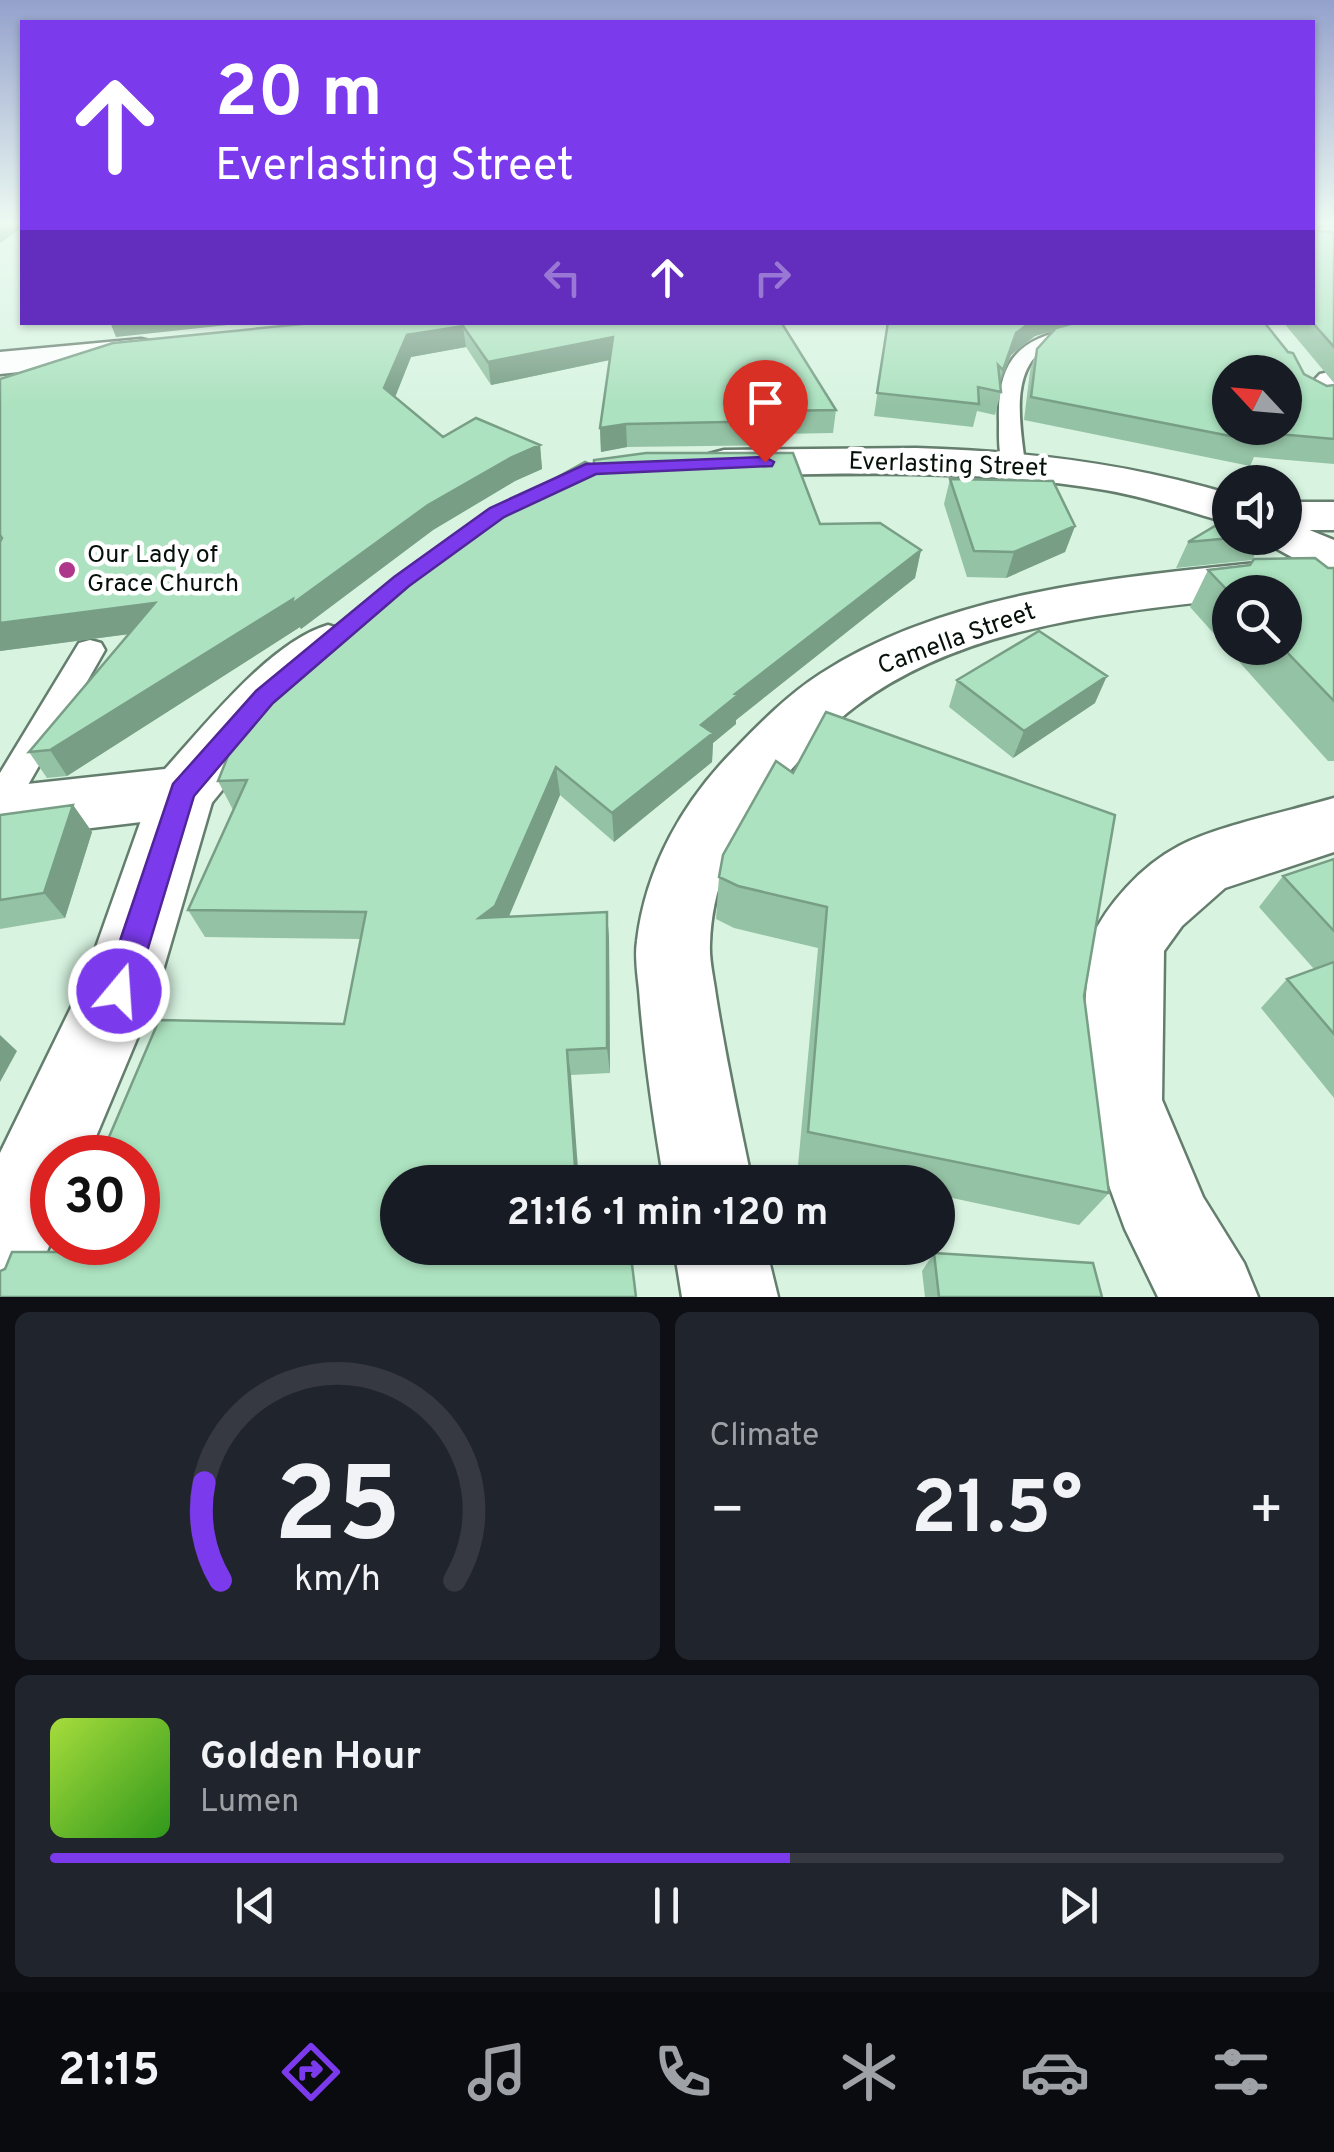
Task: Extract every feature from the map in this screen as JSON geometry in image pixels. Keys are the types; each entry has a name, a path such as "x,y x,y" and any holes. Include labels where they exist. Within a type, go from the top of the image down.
{"street":[{"path":"0,363 171,348"},
{"name":"Everlasting Street","path":"674,464 1013,464 1118,476 1212,502"},
{"path":"1302,516 1334,516"},
{"path":"1302,543 1334,560"},
{"name":"Camella Street","path":"705,1165 682,1041 673,945 685,874 711,819 796,726 849,682 968,631 1046,607 1334,571"},
{"path":"0,1253 119,991 182,792 265,697 356,620"},
{"path":"0,812 182,792"},
{"path":"1210,1297 1171,1229 1120,1100 1127,941 1157,904 1202,868 1334,825"},
{"path":"723,1265 730,1297"}],"lane":[{"path":"1013,464 1008,415 1013,379 1039,343 1072,335"},
{"path":"0,803 90,650"}],"building":[{"path":"1315,284 1334,284 1334,347 1315,325"},
{"path":"292,325 783,325 836,410 776,411 780,421 600,428 613,337 488,362 463,326 407,335 384,388 443,437 476,418 540,445 428,505 292,604 293,599 50,750 29,752 155,603 0,623 0,379 113,343"},
{"path":"888,325 1027,325 1016,333 1003,370 998,365 1001,392 978,387 979,404 877,393"},
{"path":"1067,325 1266,325 1294,355 1212,355 1212,432 1031,397 1037,349 1056,328"},
{"path":"1302,370 1327,386 1334,385 1334,439 1302,436"},
{"path":"646,453 793,453 820,524 880,523 921,550 735,694 738,695 701,725 713,733 612,813 556,767 495,906 479,918 607,912 607,1048 567,1050 575,1165 380,1165 380,1265 632,1265 636,1297 0,1297 0,1271 5,1269 12,1252 30,1252 30,1265 160,1265 160,1135 110,1135 159,1020 344,1024 366,912 188,910 247,780 218,781 238,731 278,684 386,590 466,528 585,462 594,466 594,460"},
{"path":"950,479 1053,481 1075,526 1014,552 974,551"},
{"path":"1212,528 1212,540 1188,542"},
{"path":"1315,558 1334,568 1334,701 1299,665 1302,575 1213,575 1208,570 1250,565 1254,559"},
{"path":"1039,631 1107,676 1024,731 957,680"},
{"path":"826,712 1115,815 1084,996 1109,1193 808,1132 827,907 738,886 719,877 723,855 776,761 793,773"},
{"path":"73,805 44,893 0,900 0,815"},
{"path":"1334,859 1334,931 1283,876"},
{"path":"1334,962 1334,1034 1287,979"},
{"path":"955,1254 1093,1263 1102,1297 939,1297 935,1265 955,1265"}],"place":[{"name":"Our Lady of Grace Church","path":"67,570"}],"route":[{"path":"119,991 182,792 265,697 402,582 497,512 592,468 765,462"}]}
